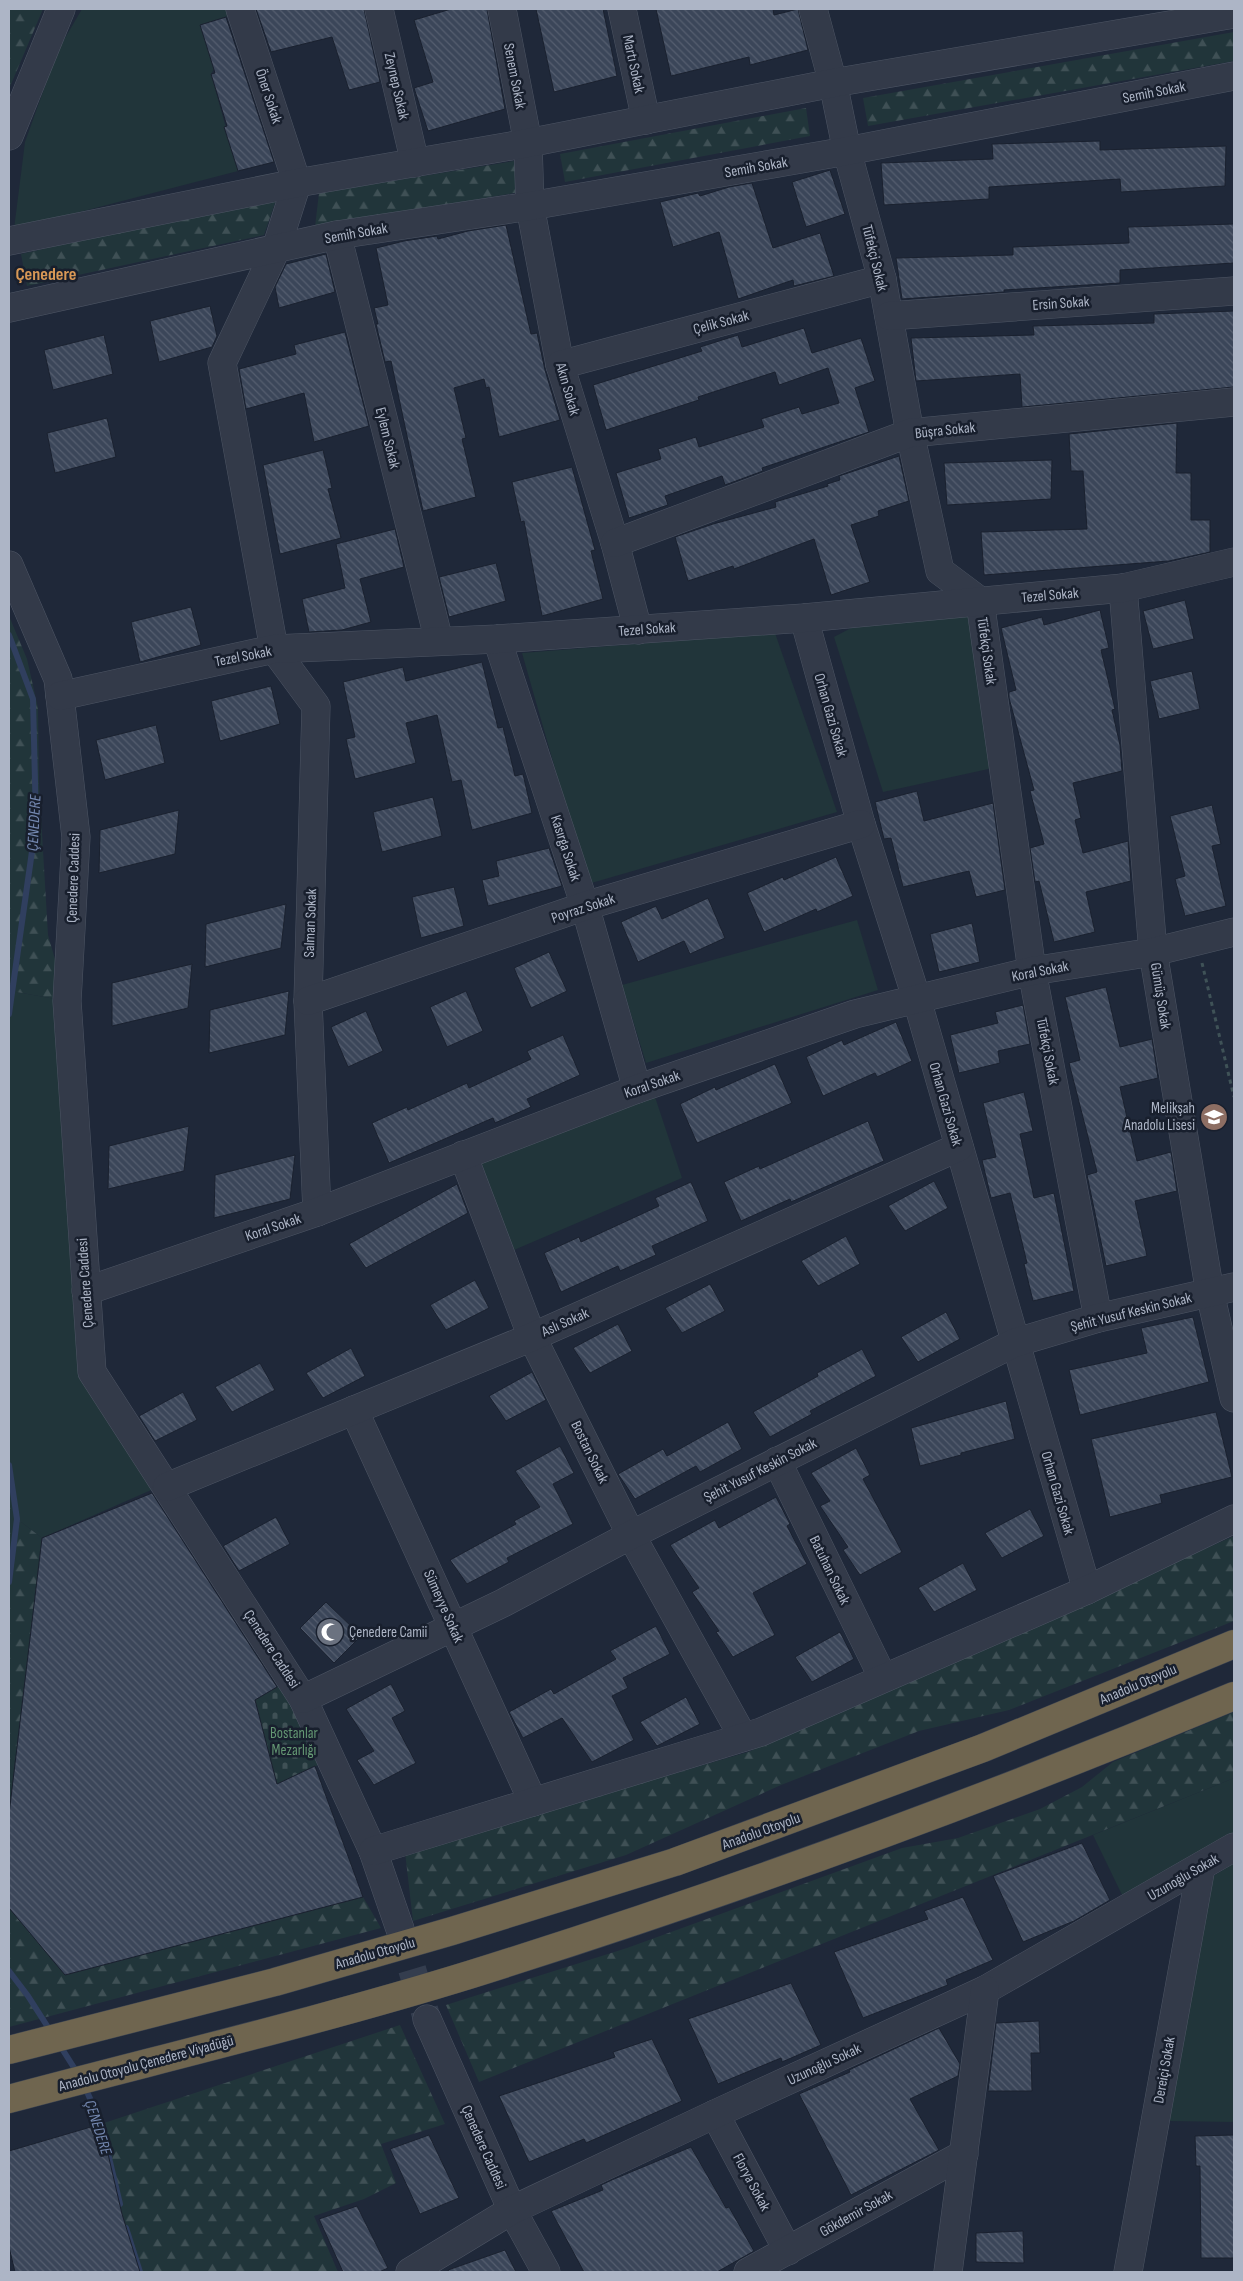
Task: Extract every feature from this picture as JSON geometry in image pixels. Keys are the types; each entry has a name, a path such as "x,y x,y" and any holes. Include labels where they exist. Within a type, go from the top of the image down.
{"highway":[{"name":"Anadolu Otoyolu","path":"9,2050 275,1982 452,1931 675,1862 983,1748 1234,1644"},
{"name":"Anadolu Otoyolu Çenedere Viyadüğü","path":"9,2099 284,2027 470,1974 684,1904 1000,1791 1234,1696"}],"street":[{"path":"9,136 61,9"},
{"name":"Öner Sokak","path":"240,9 297,183"},
{"name":"Zeynep Sokak","path":"379,9 415,163"},
{"name":"Senem Sokak","path":"502,9 528,143"},
{"name":"Martı Sokak","path":"622,9 646,120"},
{"name":"Tüfekçi Sokak","path":"813,9 833,83 847,151 882,279 910,433 940,571 980,601 1032,971 1098,1318"},
{"path":"9,241 297,183 528,143 833,83 1234,14"},
{"name":"Semih Sokak","path":"9,308 337,235 530,206 847,151 1234,76"},
{"name":"Akın Sokak","path":"528,143 530,206 560,365 616,543 638,630"},
{"path":"274,649 222,363 276,249 297,183"},
{"name":"Eylem Sokak","path":"337,235 439,641"},
{"name":"Çelik Sokak","path":"560,365 882,279"},
{"name":"Ersin Sokak","path":"889,316 1234,291"},
{"name":"Büşra Sokak","path":"616,543 910,433 1234,402"},
{"name":"Tezel Sokak","path":"60,696 274,649 497,639 804,618 1123,588 1234,562"},
{"name":"Çenedere Caddesi","path":"9,565 58,679 76,837 67,1001 92,1372 303,1699 373,1851 400,1929"},
{"name":"Gümüş Sokak","path":"1123,588 1154,952 1222,1290 1234,1398"},
{"name":"Orhan Gazi Sokak","path":"804,618 861,824 917,1000 1014,1343 1087,1590"},
{"name":"Kasırga Sokak","path":"497,639 585,906 637,1089"},
{"name":"Salman Sokak","path":"274,649 316,706 308,1001 317,1212"},
{"name":"Poyraz Sokak","path":"308,1001 585,906 861,824"},
{"name":"Koral Sokak","path":"86,1291 317,1212 637,1089 855,1014 1032,971 1154,952 1234,932"},
{"name":"Aslı Sokak","path":"167,1487 532,1337 959,1147"},
{"name":"Bostan Sokak","path":"463,1155 532,1337 631,1534 743,1737"},
{"name":"Şehit Yusuf Keskin Sokak","path":"303,1699 503,1603 631,1534 1014,1343 1098,1318 1222,1290"},
{"name":"Sümeyye Sokak","path":"354,1410 533,1802"},
{"name":"Batuhan Sokak","path":"777,1462 883,1678"},
{"path":"373,1851 761,1732 1087,1590 1234,1519"},
{"name":"Uzunoğlu Sokak","path":"410,2272 512,2210 985,1990 1234,1847"},
{"name":"Dereiçi Sokak","path":"1128,2272 1201,1867"},
{"path":"948,2272 985,1990"},
{"name":"Çenedere Caddesi","path":"427,2019 512,2210 546,2272"},
{"name":"Florya Sokak","path":"715,2114 788,2251"},
{"name":"Gökdemir Sokak","path":"748,2272 964,2154"}],"path":[{"path":"1201,960 1234,1097"}],"green space":[{"path":"9,9 43,9 9,89"},
{"path":"82,9 236,9 238,13 200,25 214,69 211,74 238,171 14,229 25,142 58,50"},
{"path":"1234,32 1234,61 868,126 863,98"},
{"path":"806,108 810,136 565,182 560,154"},
{"path":"514,161 520,192 315,227 319,193"},
{"path":"277,197 264,235 27,286 21,254"},
{"path":"974,615 993,768 883,792 834,637 851,628"},
{"path":"9,616 27,659 38,708 39,783 48,935 67,1001 11,991 9,1014"},
{"path":"775,633 837,812 588,884 522,653"},
{"path":"857,920 878,990 646,1063 622,985"},
{"path":"11,991 67,1001 92,1372 165,1484 42,1538 17,1519 9,1465 9,1014"},
{"path":"655,1097 682,1178 514,1250 480,1160"},
{"path":"9,1465 17,1519 42,1538 9,1814"},
{"path":"1234,1536 1234,1621 1009,1710 919,1731 781,1785 626,1855 413,1921 405,1852 748,1752"},
{"name":"Bostanlar Mezarlığı","path":"291,1679 331,1759 277,1784 255,1700"},
{"path":"1234,1712 1234,1778 479,2082 446,2005 627,1948 902,1848 958,1838 1040,1809 1082,1787 1113,1762"},
{"path":"1234,1778 1234,1835 1125,1901 1093,1835"},
{"path":"1234,1863 1234,2122 1167,2121 1212,1877"},
{"path":"363,1897 381,1928 9,2027 9,1908 65,1975"},
{"path":"400,2025 445,2124 381,2144 396,2183 364,2199 314,2216 338,2272 140,2272 122,2214 101,2124"}],"building":[{"path":"256,9 364,9 380,82 349,90 332,37 271,52"},
{"path":"451,9 487,9 505,109 428,131 414,88 433,82 414,20"},
{"path":"536,9 603,9 617,76 554,92"},
{"path":"656,9 773,9 774,15 798,9 808,50 750,65 749,57 671,76"},
{"path":"226,17 274,162 238,171 224,127 227,126 211,74 215,73 200,25"},
{"path":"1100,141 1100,150 1226,146 1225,186 1121,192 1120,179 989,187 989,199 884,205 881,163 993,159 992,144"},
{"path":"830,170 845,214 806,227 792,182"},
{"path":"752,183 773,248 820,233 834,276 794,286 793,280 738,299 719,232 673,247 660,202 698,193 700,196 729,187"},
{"path":"1234,224 1234,263 1120,270 1120,283 1004,290 1004,292 902,299 896,258 1013,255 1013,247 1129,243 1128,227"},
{"path":"506,225 531,334 537,333 545,370 560,420 499,437 489,387 486,388 484,379 454,388 466,438 462,439 476,497 423,511 391,361 385,362 376,324 378,324 374,308 388,305 376,248 404,241 437,236 438,239 468,231"},
{"path":"326,254 335,292 279,308 275,287 286,264"},
{"path":"210,306 217,336 212,347 159,362 150,321"},
{"path":"1234,311 1234,387 1022,407 1020,374 916,381 911,338 1034,335 1033,326 1154,323 1154,314"},
{"path":"804,328 812,353 861,338 875,381 855,388 869,432 762,468 763,471 725,485 722,476 665,496 668,505 629,518 616,473 661,459 658,449 696,437 699,447 764,427 761,419 799,407 802,414 839,403 828,368 779,385 775,372 698,397 699,400 606,430 593,385 702,351 700,347 738,335 742,347"},
{"path":"345,332 369,426 314,442 304,393 246,409 239,369 296,354 294,345"},
{"path":"104,335 113,374 53,390 44,350"},
{"path":"107,418 116,457 55,473 47,433"},
{"path":"1177,423 1176,473 1191,473 1191,520 1210,520 1210,552 1169,561 984,575 981,532 1087,529 1083,471 1071,471 1069,434"},
{"path":"323,450 332,488 328,489 341,538 280,554 263,465"},
{"path":"899,456 909,501 878,511 879,516 851,525 870,582 831,595 814,539 734,569 733,566 688,581 675,537 713,524 776,507 775,502 828,486 827,484 840,480 839,476"},
{"path":"1052,460 1051,499 947,505 944,463"},
{"path":"572,467 595,550 591,551 603,599 542,616 524,521 521,522 512,482"},
{"path":"395,529 404,567 360,579 371,622 342,630 309,632 302,599 345,588 336,544"},
{"path":"496,563 506,601 449,617 439,577"},
{"path":"1185,600 1194,639 1153,649 1143,611"},
{"path":"191,607 201,645 140,662 131,622"},
{"path":"1100,610 1109,648 1101,650 1115,709 1112,710 1120,745 1122,771 1073,783 1081,818 1075,820 1083,853 1128,841 1131,881 1086,892 1095,932 1054,942 1039,881 1035,882 1030,848 1044,844 1030,791 1034,790 1009,698 1009,692 1016,690 1001,628 1042,617 1044,625"},
{"path":"482,662 498,728 503,727 515,776 523,774 532,813 472,830 461,780 452,782 437,715 406,723 416,763 355,779 346,739 355,737 343,682 403,667 406,681"},
{"path":"1192,671 1200,709 1159,719 1150,681"},
{"path":"271,686 280,724 220,741 211,701"},
{"path":"156,725 165,763 105,780 96,740"},
{"path":"917,791 924,821 993,803 1005,890 976,897 969,871 903,887 891,838 884,839 875,802"},
{"path":"433,797 442,836 382,852 373,812"},
{"path":"1212,805 1221,844 1212,846 1226,906 1185,916 1175,879 1185,876 1170,816"},
{"path":"179,810 175,854 99,873 100,830"},
{"path":"549,848 562,886 488,906 482,880 499,876 496,861"},
{"path":"836,857 853,896 817,912 816,909 764,932 747,893 783,877 784,880"},
{"path":"454,887 464,926 421,938 412,897"},
{"path":"708,898 725,938 690,954 684,941 638,962 621,922 656,906 662,919"},
{"path":"286,904 281,948 205,967 206,924"},
{"path":"972,923 980,962 939,972 930,934"},
{"path":"549,952 567,991 531,1008 514,968"},
{"path":"192,964 188,1008 112,1026 112,983"},
{"path":"1106,987 1120,1047 1152,1039 1158,1078 1120,1087 1137,1161 1171,1152 1177,1191 1135,1201 1147,1256 1106,1266 1087,1175 1097,1172 1069,1063 1080,1060 1065,997"},
{"path":"289,991 285,1035 209,1053 210,1010"},
{"path":"466,991 483,1031 447,1047 430,1007"},
{"path":"1023,1005 1030,1044 998,1051 1000,1063 959,1073 950,1035 998,1023 995,1012"},
{"path":"366,1011 383,1051 348,1067 331,1027"},
{"path":"896,1022 912,1061 877,1077 875,1073 823,1096 806,1057 842,1040 844,1045"},
{"path":"563,1035 580,1075 527,1099 531,1107 495,1123 493,1118 389,1163 372,1123 407,1107 408,1110 467,1083 469,1088 531,1059 527,1051"},
{"path":"775,1064 792,1103 697,1143 680,1104 715,1087 716,1090"},
{"path":"1024,1092 1033,1131 1020,1134 1034,1198 1054,1193 1074,1291 1033,1301 1024,1264 1027,1263 1010,1193 991,1198 982,1160 996,1157 983,1103"},
{"path":"868,1121 884,1161 791,1202 790,1199 741,1221 724,1182 759,1166 760,1169"},
{"path":"189,1126 184,1171 108,1189 109,1146"},
{"path":"295,1155 290,1199 214,1218 215,1175"},
{"path":"934,1181 948,1208 905,1231 888,1206"},
{"path":"691,1182 708,1221 652,1246 656,1255 620,1271 618,1266 561,1292 544,1253 579,1237 581,1242 659,1206 655,1198"},
{"path":"457,1184 468,1213 366,1268 349,1244"},
{"path":"846,1236 860,1264 818,1286 801,1261"},
{"path":"475,1280 489,1308 446,1330 430,1305"},
{"path":"710,1284 725,1311 682,1333 665,1308"},
{"path":"946,1312 960,1339 918,1362 901,1337"},
{"path":"1193,1317 1209,1382 1080,1415 1069,1370 1147,1353 1141,1328"},
{"path":"618,1324 632,1351 590,1373 573,1348"},
{"path":"351,1348 365,1376 323,1398 306,1373"},
{"path":"862,1349 876,1376 810,1411 812,1414 770,1437 753,1412 818,1376 817,1373"},
{"path":"260,1363 275,1390 232,1412 215,1387"},
{"path":"532,1372 546,1400 506,1421 489,1396"},
{"path":"183,1392 197,1420 155,1441 139,1416"},
{"path":"1006,1401 1015,1439 920,1466 911,1428"},
{"path":"1216,1412 1232,1477 1160,1495 1162,1503 1110,1517 1091,1439"},
{"path":"728,1422 742,1449 700,1472 696,1466 635,1499 618,1474 663,1449 667,1456"},
{"path":"560,1446 574,1473 553,1484 573,1524 507,1558 509,1562 467,1584 450,1560 516,1524 514,1521 540,1507 515,1471"},
{"path":"856,1448 870,1475 863,1479 902,1552 860,1575 843,1550 848,1547 820,1506 830,1501 811,1473"},
{"path":"152,1493 277,1687 255,1700 277,1784 315,1766 363,1897 65,1975 9,1908 9,1814 42,1538"},
{"path":"776,1497 790,1524 787,1526 807,1564 753,1593 775,1635 733,1657 716,1632 719,1631 692,1592 699,1588 670,1545 715,1520 719,1528"},
{"path":"1030,1509 1044,1536 1002,1558 985,1533"},
{"path":"276,1517 290,1544 239,1571 223,1546"},
{"path":"963,1563 977,1590 934,1612 918,1588"},
{"name":"Çenedere Camii","path":"326,1602 361,1636 334,1663 300,1628"},
{"path":"656,1626 670,1654 623,1678 628,1688 612,1696 634,1740 592,1762 562,1718 523,1738 509,1712 551,1689 554,1694 616,1659 610,1651"},
{"path":"840,1632 854,1659 812,1682 795,1657"},
{"path":"391,1684 405,1711 392,1718 416,1763 374,1785 357,1760 374,1751 346,1709"},
{"path":"686,1697 700,1724 657,1746 640,1722"},
{"path":"1082,1843 1110,1900 1074,1921 1023,1942 993,1876"},
{"path":"963,1897 993,1960 946,1980 948,1985 863,2018 834,1952 928,1919 924,1911"},
{"path":"791,1983 821,2045 782,2062 781,2058 718,2084 688,2019"},
{"path":"1039,2021 1040,2053 1031,2053 1032,2091 988,2091 996,2023"},
{"path":"939,2028 960,2064 958,2076 910,2099 939,2150 851,2195 799,2094 850,2072 849,2070"},
{"path":"652,2039 682,2101 586,2143 584,2139 529,2162 499,2096 615,2057 613,2052"},
{"path":"101,2124 122,2214 140,2272 15,2272 9,2247 9,2151"},
{"path":"429,2135 459,2198 420,2214 390,2149"},
{"path":"1234,2135 1234,2258 1201,2258 1200,2166 1196,2166 1195,2136"},
{"path":"691,2147 726,2208 729,2207 754,2251 717,2272 584,2272 551,2211 603,2190 601,2185 614,2179"},
{"path":"357,2206 388,2268 379,2272 343,2272 319,2219"},
{"path":"1023,2231 1024,2263 976,2262 976,2233"},
{"path":"505,2250 516,2272 449,2272 448,2270"}],"waterway":[{"name":"ÇENEDERE","path":"9,635 33,699 36,823 9,1014"},
{"name":"ÇENEDERE","path":"9,1465 17,1519 9,1582"},
{"name":"ÇENEDERE","path":"9,1971 51,2032"},
{"name":"ÇENEDERE","path":"59,2044 78,2074"},
{"name":"ÇENEDERE","path":"85,2087 101,2124 120,2204"},
{"name":"ÇENEDERE","path":"126,2228 140,2272"}],"tunnel":[{"path":"400,1929 427,2019"}],"place":[{"name":"Melikşah Anadolu Lisesi","path":"1214,1117"},
{"name":"Çenedere Camii","path":"330,1632"}],"district":[{"name":"Çenedere","path":"46,274"}]}
